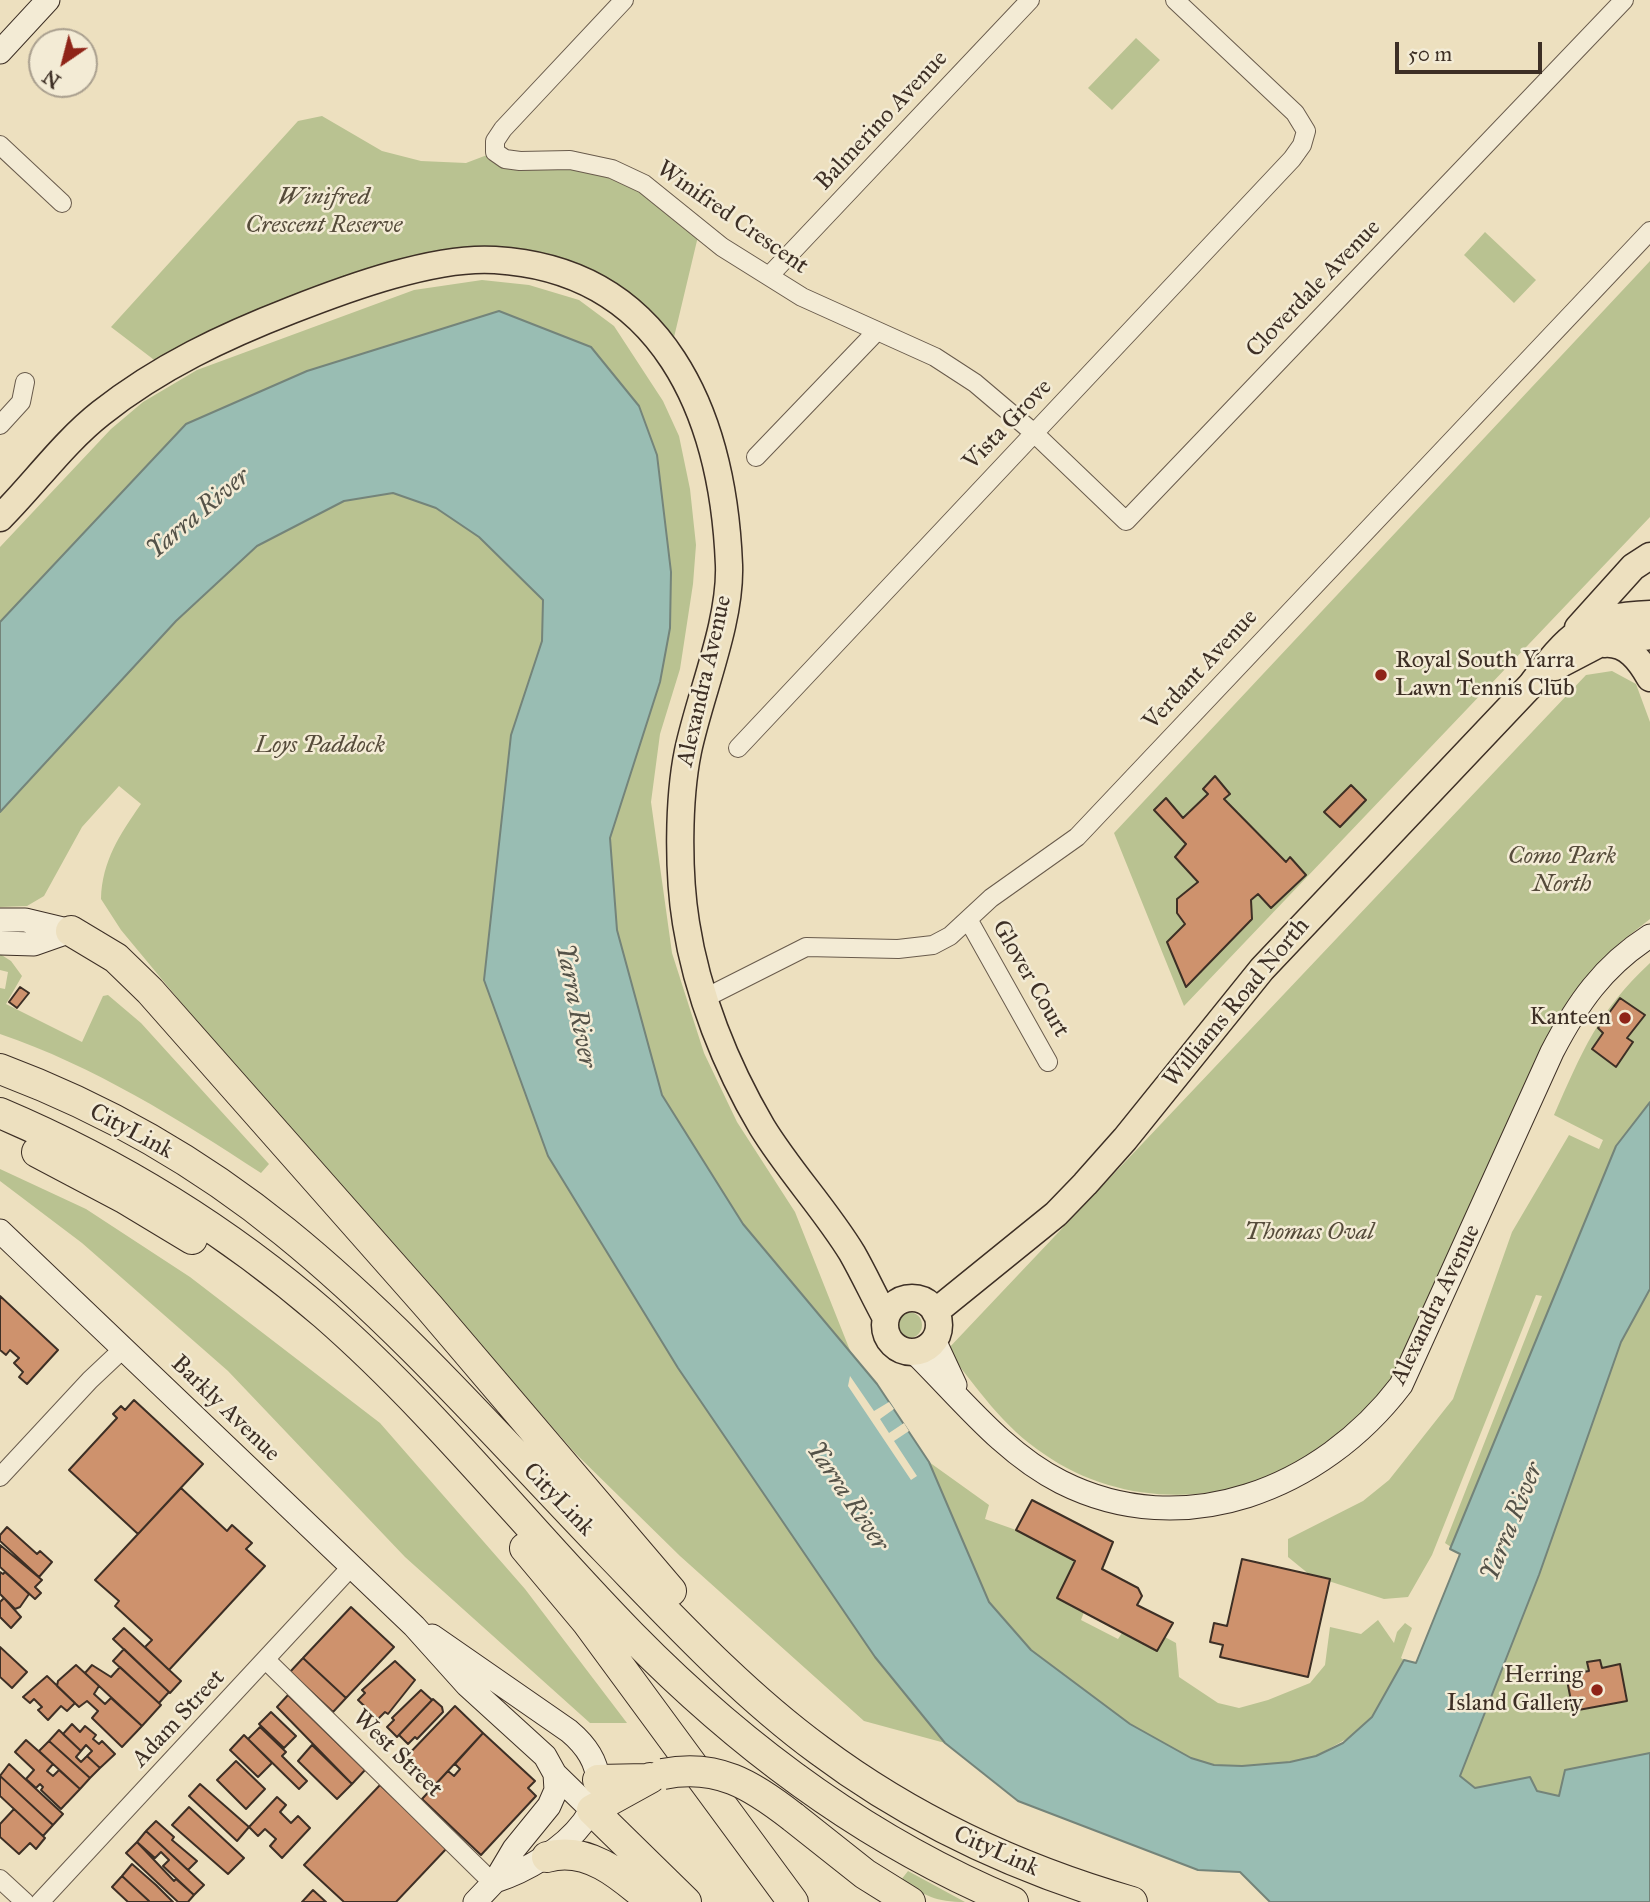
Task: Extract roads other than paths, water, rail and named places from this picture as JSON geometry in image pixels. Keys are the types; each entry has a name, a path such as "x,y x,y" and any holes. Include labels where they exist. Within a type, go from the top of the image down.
{"highway":[{"path":"71,931 106,950 144,985 429,1307 776,1716"},
{"name":"CityLink","path":"0,1069 113,1120 168,1151 284,1231 392,1329 659,1604 776,1716 861,1780 945,1830 1024,1866 1132,1902"},
{"path":"0,1113 93,1156 159,1194 278,1276 327,1317 409,1397 629,1633 734,1731 786,1772 898,1846 1013,1902"},
{"path":"0,1134 124,1198 202,1245 308,1326 356,1371 481,1498 587,1622 793,1902"},
{"path":"598,1780 696,1770 728,1775 753,1787 865,1874 910,1902"},
{"path":"657,1776 592,1810 686,1902"},
{"path":"547,1857 573,1855 594,1861 622,1877 652,1902"}],"main road":[{"path":"0,52 48,0"},
{"name":"Alexandra Avenue","path":"0,518 99,414 166,369 220,338 348,288 424,267 491,259 541,266 601,290 654,332 686,377 705,419 723,510 729,568 717,644 688,749 681,790 686,923 705,998 724,1052 765,1131 894,1309"},
{"path":"1560,647 1633,567 1650,556"},
{"name":"Williams Road North","path":"935,1312 1056,1214 1125,1139 1269,961 1531,685 1560,647 1591,623 1625,615 1650,614"},
{"name":"Williams Road North","path":"1531,685 1565,660 1599,644 1650,636"},
{"path":"1599,644 1614,643 1624,648 1639,660 1650,678"},
{"path":"25,920 71,931 39,942 8,944 0,921 25,920"},
{"name":"Alexandra Avenue","path":"924,1346 963,1401 1023,1458 1052,1476 1096,1495 1131,1505 1196,1507 1246,1498 1305,1473 1336,1452 1387,1402 1416,1357 1552,1052 1575,1008 1617,960 1650,936"},
{"name":"Barkly Avenue","path":"0,1231 414,1626 467,1685 549,1760 555,1774 592,1810"},
{"path":"922,1300 935,1312 938,1326 924,1346 897,1347 891,1341 887,1334 894,1309 922,1300"},
{"name":"Barkly Avenue","path":"414,1626 458,1652 575,1736 590,1754 598,1780"},
{"path":"475,1902 494,1882 514,1849 549,1806 556,1790 555,1774 598,1780 592,1810 580,1826 547,1857 530,1868 494,1882"}],"street":[{"name":"Winifred Crescent","path":"624,0 503,129 495,141 495,152 505,159 520,161 570,160 626,176 663,198 722,247 802,297 935,357 975,383 1034,433"},
{"name":"Balmerino Avenue","path":"769,276 1030,0"},
{"name":"Vista Grove","path":"738,748 1292,159 1302,145 1306,131 1295,113 1175,0"},
{"name":"Cloverdale Avenue","path":"1034,433 1126,520 1624,0"},
{"path":"0,145 62,203"},
{"name":"Verdant Avenue","path":"705,998 806,947 919,948 933,945 969,922 991,898 1077,837 1650,231"},
{"path":"756,457 877,331"},
{"path":"0,425 21,402 25,382"},
{"name":"Glover Court","path":"969,922 1048,1062"},
{"path":"0,1477 90,1380 124,1349"},
{"name":"Adam Street","path":"40,1902 267,1661 351,1567"},
{"name":"West Street","path":"267,1661 494,1882"},
{"path":"0,1879 25,1902"}],"water":[{"name":"Yarra River","path":"499,311 591,347 639,406 657,455 671,572 670,628 660,682 610,838 617,930 662,1095 743,1224 877,1384 929,1462 989,1602 1031,1650 1130,1724 1191,1758 1214,1765 1242,1766 1290,1762 1316,1756 1343,1743 1372,1717 1404,1660 1416,1663 1460,1554 1450,1549 1616,1146 1650,1102 1650,1289 1621,1342 1539,1575 1460,1776 1475,1788 1530,1777 1537,1791 1559,1796 1565,1770 1650,1753 1650,1902 1270,1902 1240,1872 1198,1870 1018,1801 945,1743 875,1657 678,1368 548,1156 484,980 511,735 542,641 543,600 479,537 436,508 393,493 344,501 257,546 176,621 0,812 0,622 186,424 307,371"}],"place":[{"name":"Royal South Yarra Lawn Tennis Club","path":"1381,675"},
{"name":"Kanteen","path":"1625,1018"},
{"name":"Herring Island Gallery","path":"1597,1690"}],"park label":[{"name":"Winifred Crescent Reserve","path":"324,212"},
{"name":"Loys Paddock","path":"320,746"},
{"name":"Como Park North","path":"1562,871"},
{"name":"Thomas Oval","path":"1309,1233"}]}
